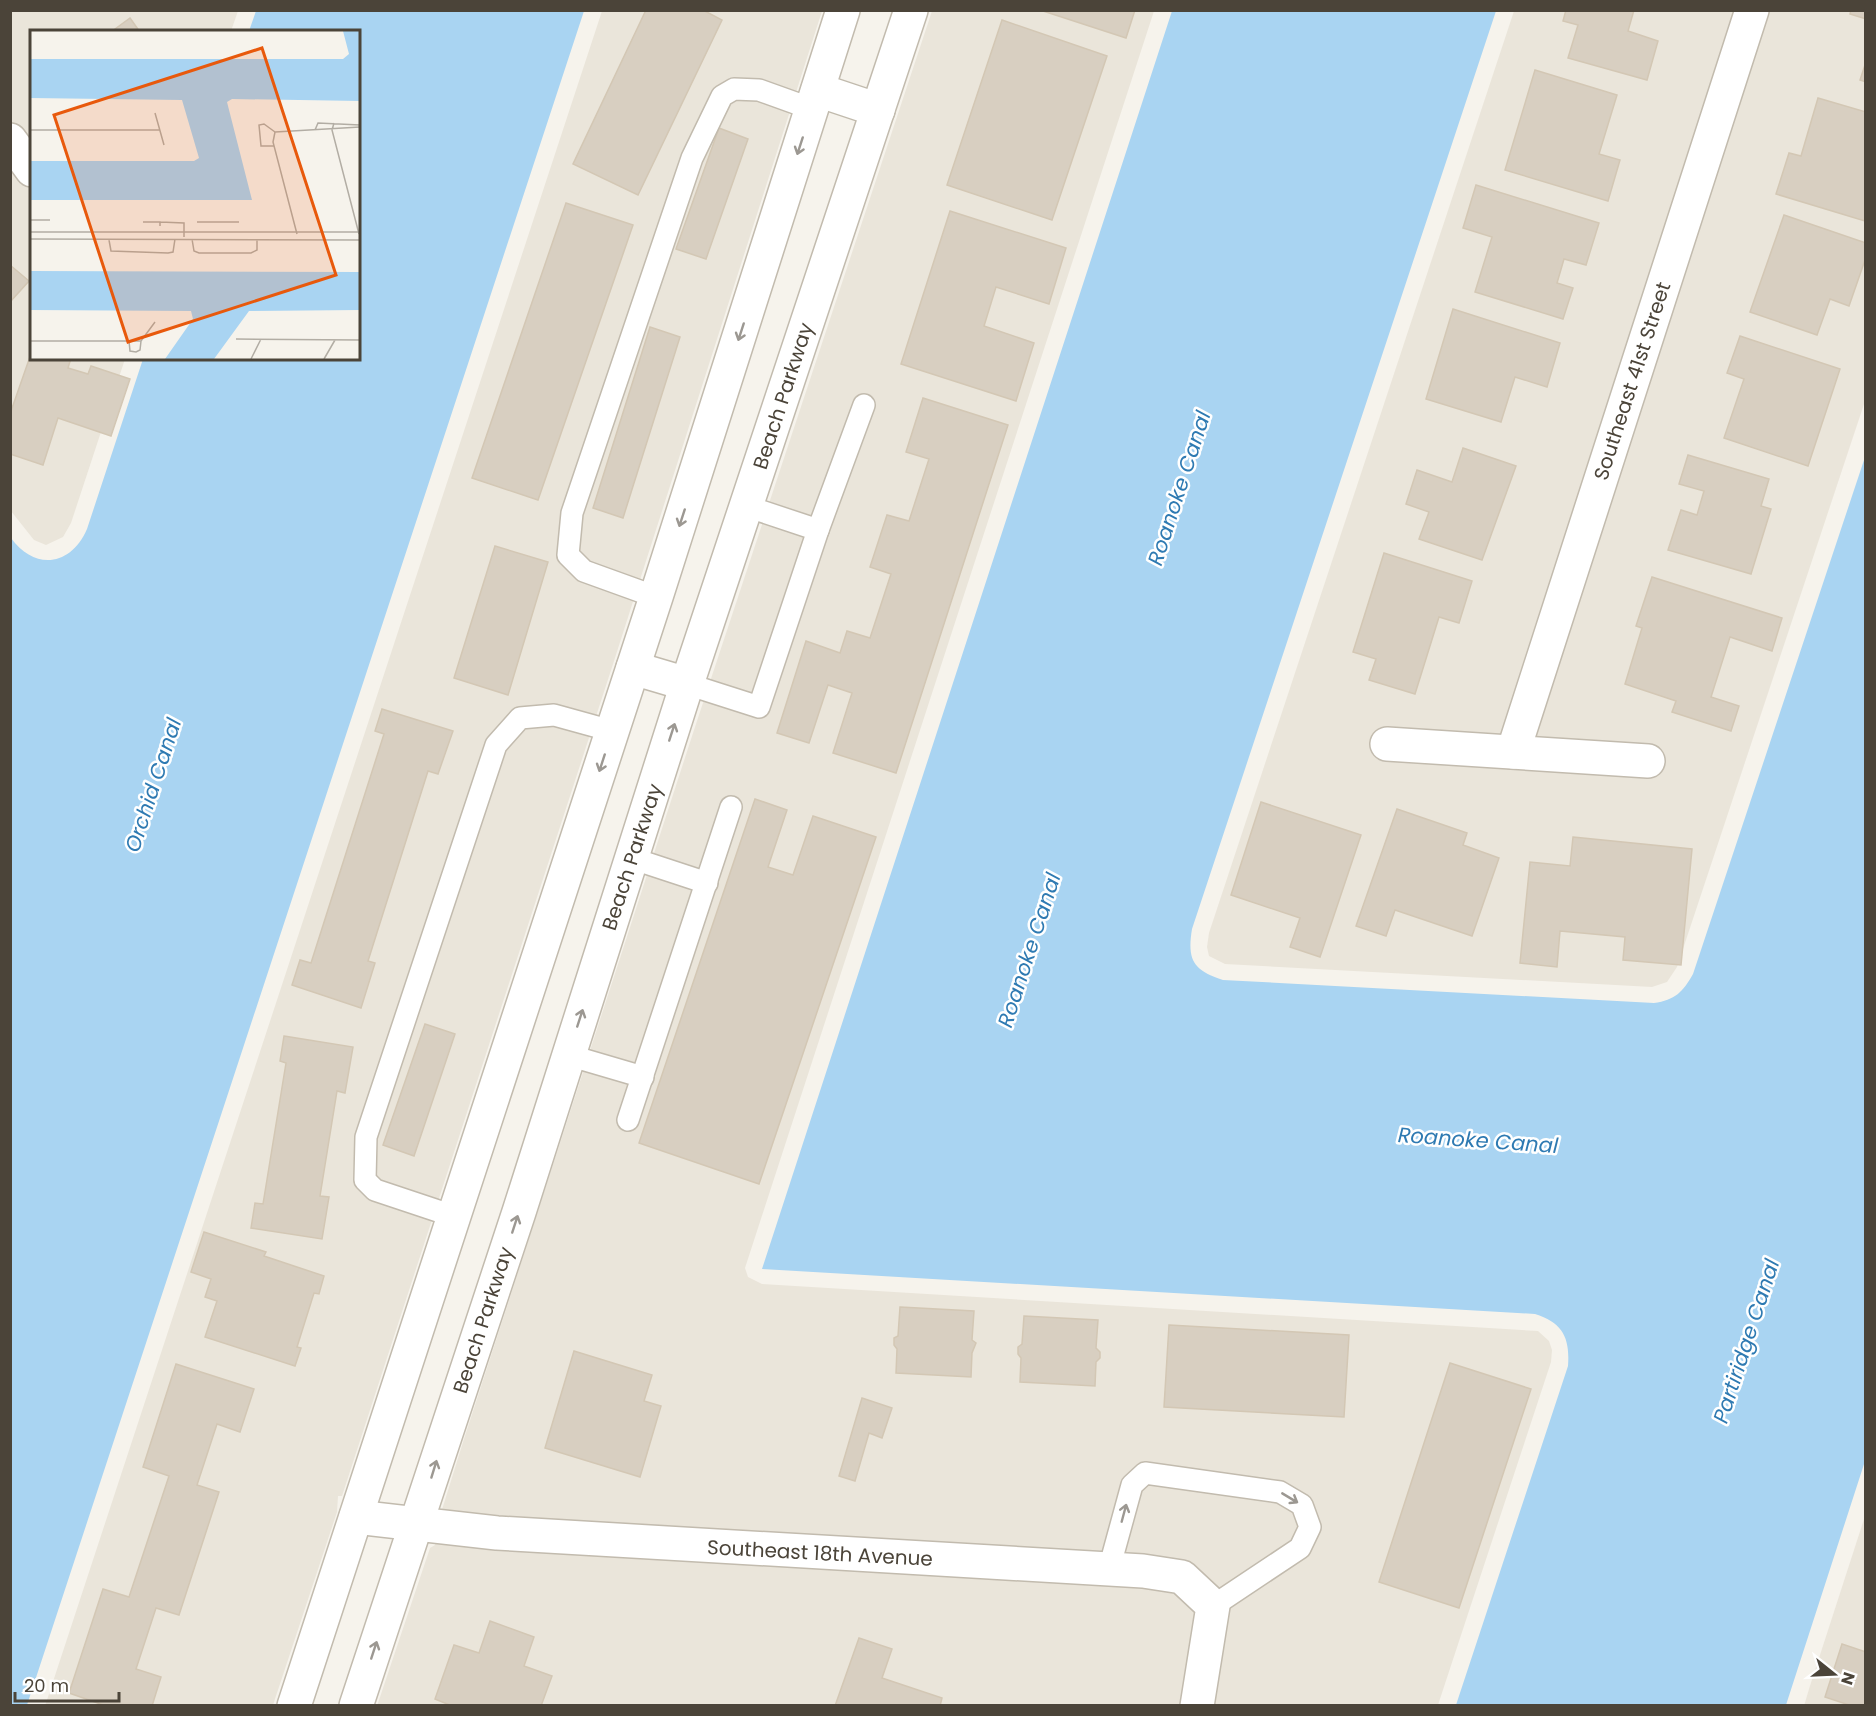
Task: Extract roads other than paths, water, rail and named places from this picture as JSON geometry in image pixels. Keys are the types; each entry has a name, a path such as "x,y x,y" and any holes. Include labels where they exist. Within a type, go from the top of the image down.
{"street":[{"path":"294,1706 656,597 843,10"},
{"name":"Beach Parkway","path":"356,1706 417,1524 687,684 911,10"},
{"name":"Southeast 41st Street","path":"1513,752 1752,10"},
{"path":"815,99 878,110"},
{"path":"10,140 30,167"},
{"path":"633,668 687,684"},
{"path":"1387,744 1648,761"},
{"name":"Southeast 18th Avenue","path":"356,1517 497,1533 1143,1571 1182,1577 1213,1606"},
{"path":"1197,1706 1213,1606"}],"lane":[{"path":"656,597 584,570 568,555 572,513 692,158 722,96 734,89 759,90 815,99"},
{"path":"687,684 759,707 818,530 864,405"},
{"path":"746,506 818,530"},
{"path":"453,1216 375,1190 365,1180 366,1137 496,745 520,718 554,715 612,731"},
{"path":"628,1120 731,807"},
{"path":"631,858 706,883"},
{"path":"568,1055 643,1077"},
{"path":"1109,1569 1132,1485 1145,1473 1280,1492 1302,1505 1310,1527 1300,1548 1213,1606"}],"water":[{"name":"Orchid Canal","path":"256,11 584,11 27,1705 11,1705 11,538 20,549 31,556 52,560 72,551 80,541 87,529 143,360 360,360 360,30 249,30"},
{"path":"1172,11 1496,11 1192,929 1192,956 1194,962 1205,972 1223,980 1654,1003 1668,1000 1678,994 1693,974 1865,457 1865,1461 1786,1705 1456,1705 1568,1366 1568,1347 1563,1333 1545,1318 1535,1314 762,1269"}],"water label":[{"name":"Roanoke Canal","path":"1179,488"},
{"name":"Roanoke Canal","path":"1029,950"},
{"name":"Roanoke Canal","path":"1478,1140"},
{"name":"Partiridge Canal","path":"1746,1341"}]}
